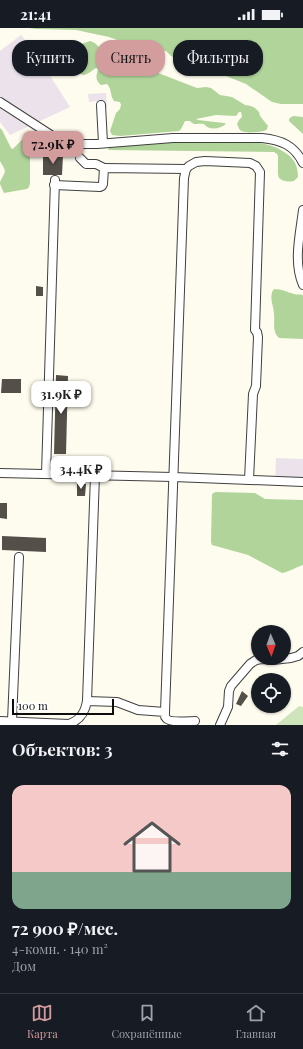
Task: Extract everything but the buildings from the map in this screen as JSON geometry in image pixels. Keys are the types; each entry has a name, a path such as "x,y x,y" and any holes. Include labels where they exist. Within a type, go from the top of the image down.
{"lane":[{"path":"0,102 52,135 74,144 173,138 267,139 289,146 300,157 303,163"},
{"path":"101,105 103,143"},
{"path":"80,158 86,164 96,164 104,168 186,169"},
{"path":"195,721 171,721 165,716 165,712 184,178 186,169 196,162 250,163 256,166 260,172 255,330 258,334 258,344 256,386 253,394 249,480"},
{"path":"46,474 54,182 100,187 103,184 104,168"},
{"path":"303,210 298,256 298,270 303,285"},
{"path":"0,473 303,482"},
{"path":"0,721 69,724 76,722 80,718 86,706 95,475"},
{"path":"12,721 19,557"},
{"path":"220,725 228,707 229,690 250,664 256,660 262,659 279,660 291,658 298,656 303,652"},
{"path":"87,701 117,702 138,710 165,712"}],"shaded area":[{"path":"21,35 25,40 14,40"},
{"path":"12,42 12,76 50,76 70,107 10,135 0,122 0,51"},
{"path":"106,93 107,108 96,108 96,101 89,102 88,94"},
{"path":"276,458 303,459 303,485 275,484"}],"green space":[{"path":"29,28 303,28 303,104 281,104 272,102 246,84 226,76 263,76 263,40 173,40 173,57 165,51 165,40 117,40 76,30"},
{"path":"88,42 96,44 96,69 88,73"},
{"path":"96,76 165,76 197,88 211,88 220,95 232,97 245,105 255,108 268,126 266,130 259,132 242,131 237,124 242,117 241,112 239,112 236,116 216,115 196,119 226,124 218,128 209,128 204,124 195,124 190,121 185,121 179,131 120,136 112,135 110,131 116,113 120,109 121,105 120,102 114,101 110,88 107,84 101,85 96,78"},
{"path":"291,117 303,117 303,134 289,121"},
{"path":"0,128 13,149 29,135 37,133 40,135 40,139 30,151 30,183 27,189 4,193 0,184 5,172 0,161"},
{"path":"163,142 252,142 268,145 284,152 295,162 298,177 294,181 290,182 279,178 278,156 274,152 108,149"},
{"path":"274,289 303,295 303,339 279,338 275,333 274,311 271,298"},
{"path":"216,492 255,493 265,499 303,500 303,565 282,573 248,555 212,545 212,495"},
{"path":"299,706 303,707 303,725 276,725 291,713"}]}
